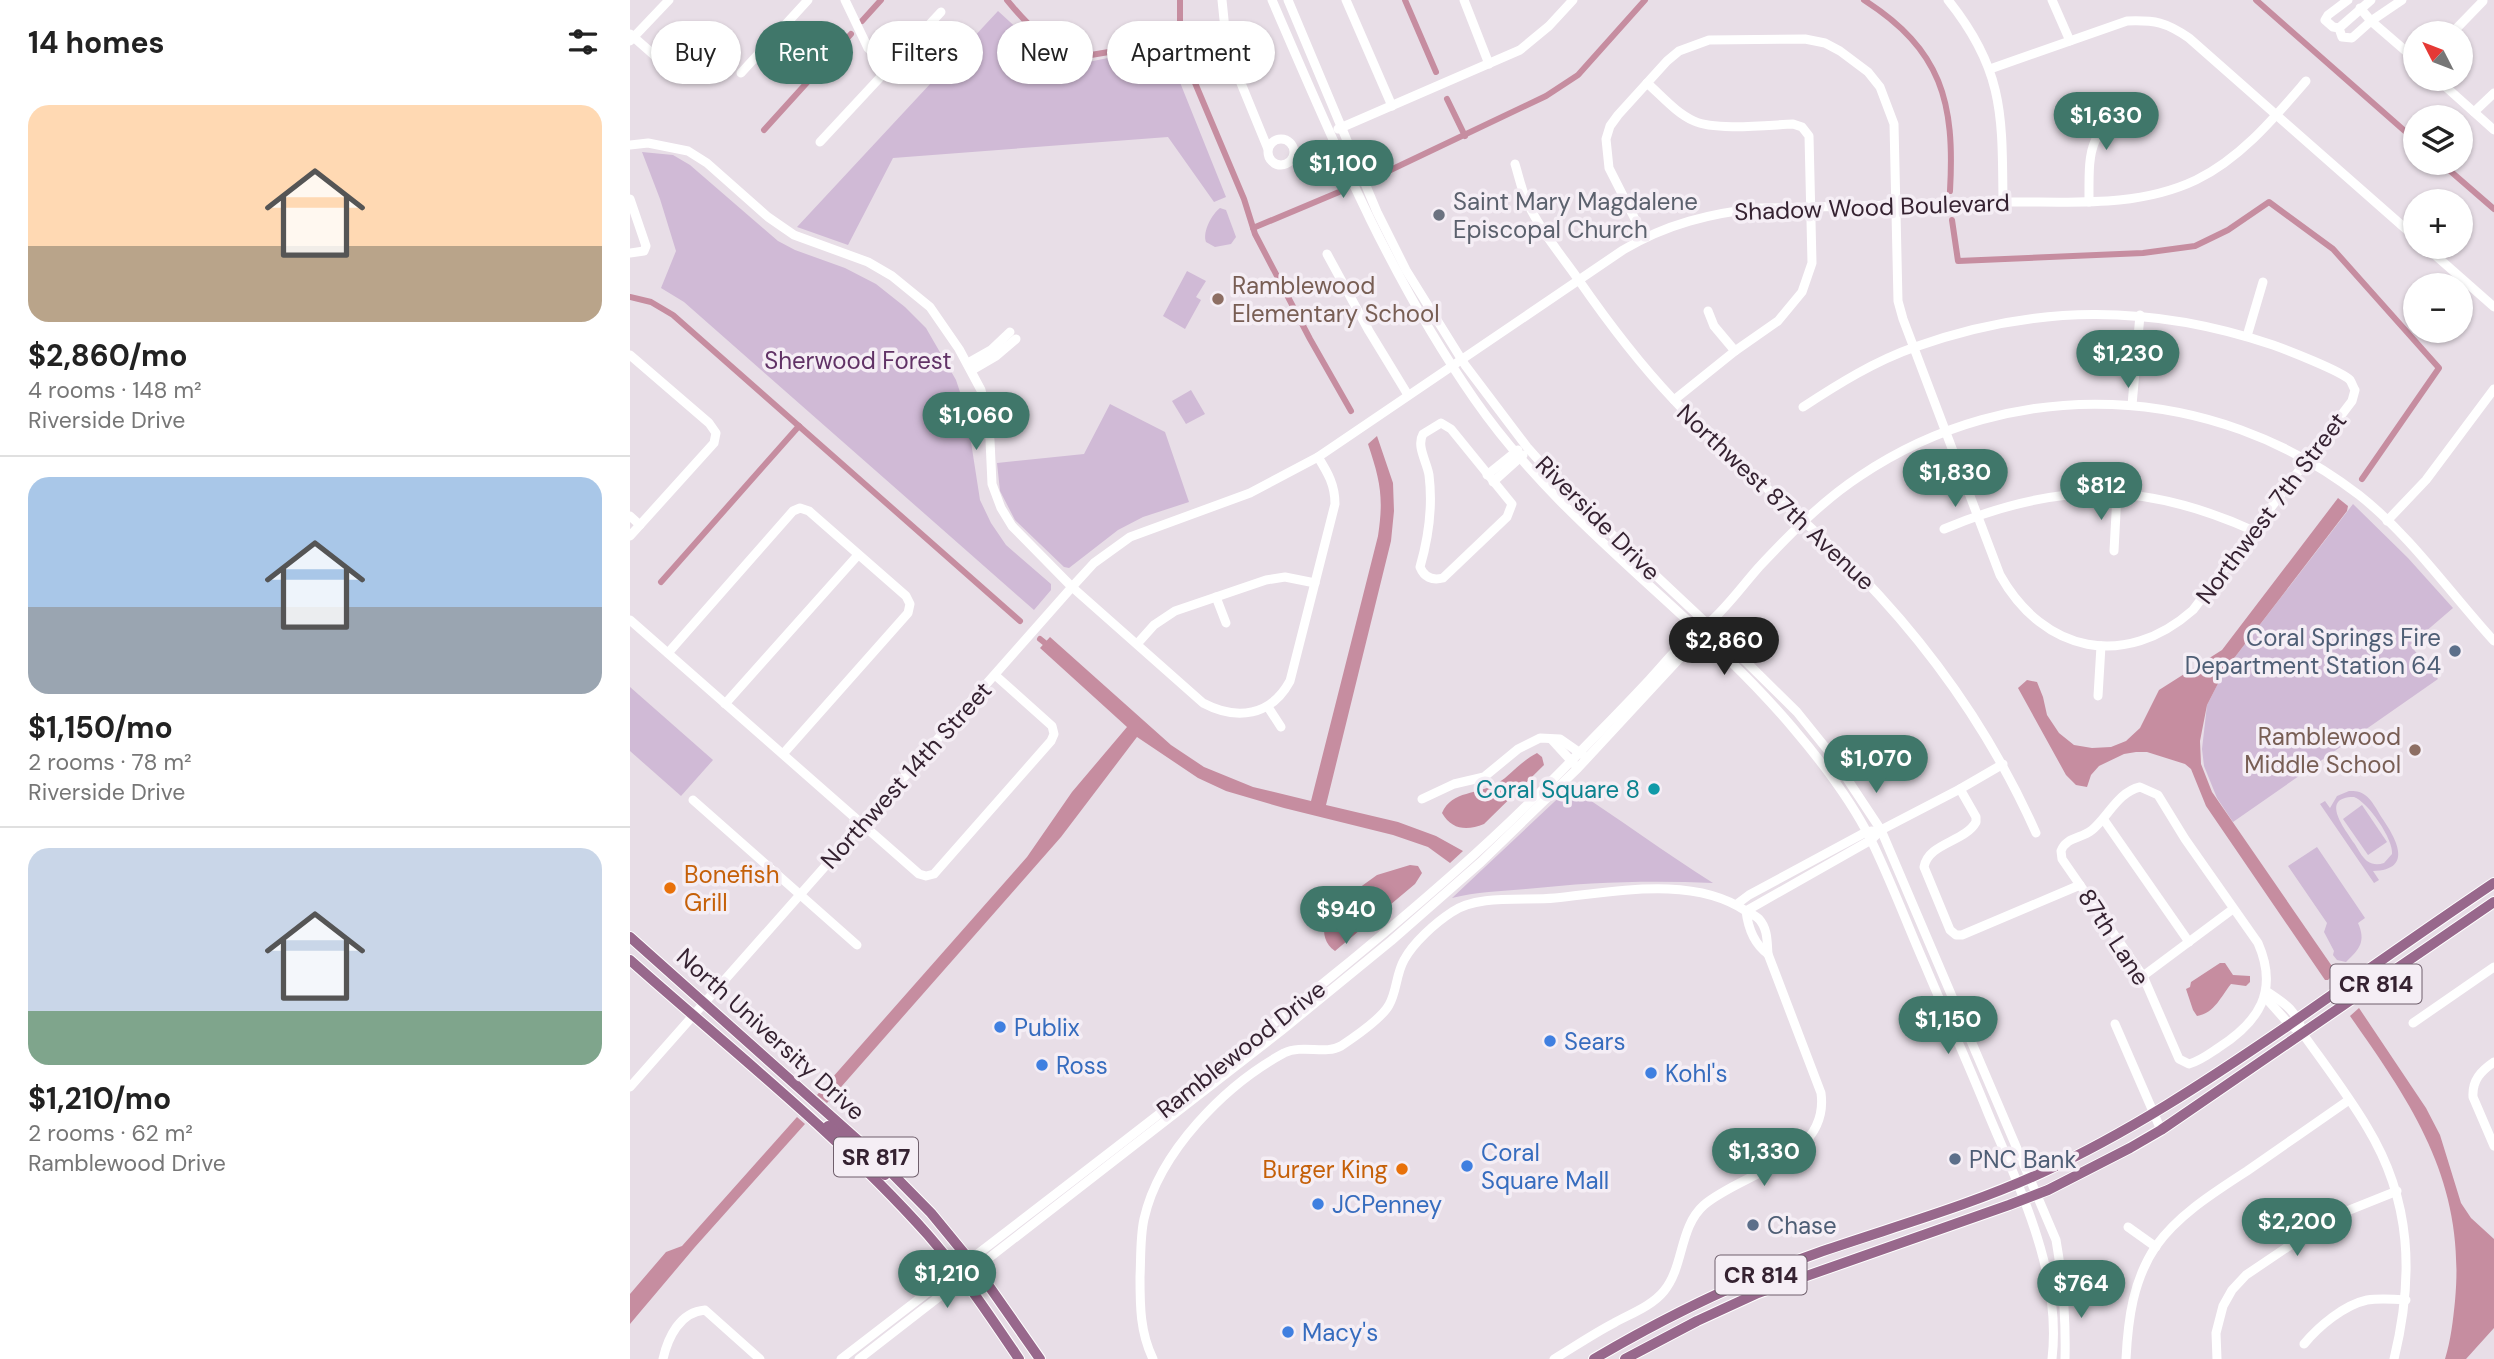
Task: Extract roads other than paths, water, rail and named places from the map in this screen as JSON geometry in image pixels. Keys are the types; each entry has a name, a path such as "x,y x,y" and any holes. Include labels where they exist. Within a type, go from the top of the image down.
{"main road":[{"name":"CR 814","path":"1594,1359 1708,1298 1815,1254 2017,1183 2154,1114 2491,885"},
{"name":"CR 814","path":"1625,1359 1716,1312 1794,1279 2023,1200 2130,1148 2161,1130 2493,904"},
{"name":"North University Drive","path":"630,937 870,1151 943,1226 974,1264 1040,1359"},
{"name":"North University Drive","path":"630,960 794,1104 895,1199 960,1274 1020,1359"},
{"path":"794,1104 805,1106 852,1147 866,1153 870,1151"},
{"path":"852,1158 864,1158 889,1180 905,1187"}],"street":[{"path":"651,53 631,37 668,0"},
{"path":"741,73 808,0"},
{"path":"845,0 867,46"},
{"path":"1222,0 1227,49 1268,149"},
{"name":"Riverside Drive","path":"1272,0 1357,194 1392,266 1457,362 1569,493 1806,722 1881,830 2056,1240 2066,1318 2065,1359"},
{"name":"Riverside Drive","path":"1288,0 1377,212 1476,401 1518,454 1580,521 1699,633 1793,727 1826,771 1868,836 2017,1183 2039,1244 2052,1316 2052,1359"},
{"path":"1346,0 1392,106"},
{"path":"1464,0 1489,64"},
{"path":"1330,132 1520,50 1534,40 1573,0"},
{"path":"1948,0 1978,42 1990,69 1999,101 2003,134 2003,202"},
{"path":"2052,0 2070,41"},
{"path":"2339,28 2333,27 2325,20 2348,0"},
{"path":"2339,28 2371,0"},
{"path":"2339,28 2341,35 2349,39 2402,0"},
{"path":"2464,21 2483,1"},
{"path":"2360,8 2403,49"},
{"path":"932,21 940,12"},
{"path":"1990,69 2127,21 2148,20 2165,23 2189,38 2403,227"},
{"name":"Northwest 7th Street","path":"1644,237 1609,168 1606,152 1610,126 1679,51 1709,40 1805,39 1825,43 1868,72 1880,87 1894,124 1898,301 2000,575 2021,607 2034,619 2063,638 2101,646 2144,640 2179,623 2193,610 2352,401 2355,390 2350,380 2281,348 2247,336"},
{"name":"Shadow Wood Boulevard","path":"1110,550 1149,529 1251,493 1318,457 1644,237 1683,221 1721,212 1811,207 2089,202 2148,196 2196,180 2240,151 2306,81"},
{"path":"1647,83 1697,123 1710,126 1793,124 1802,127 1809,136 1812,263 1802,292 1777,321 1674,400"},
{"path":"820,142 874,84"},
{"path":"2450,91 2494,130"},
{"path":"2474,112 2494,93"},
{"path":"2089,202 2090,154 2094,142 2109,121 2139,108"},
{"path":"630,145 648,143 688,151 707,163 768,217 794,235 868,262 892,275 930,307 970,367 987,414 992,484 1001,508 1026,541 1072,587 1203,703 1214,709 1240,715 1252,713 1268,707 1285,691 1290,681 1335,504 1335,490 1318,457"},
{"name":"Northwest 87th Avenue","path":"1515,164 1535,217 1614,330 1674,400 1855,570 1922,642 1959,692 2014,782 2036,833"},
{"path":"630,199 646,246 644,251 630,253"},
{"path":"1327,254 1408,395"},
{"path":"2440,259 2494,307"},
{"path":"1802,407 1840,383 1913,347 1965,331 2026,318 2093,314 2140,315 2172,319 2247,336 2263,282"},
{"path":"1708,311 1714,326 1735,351"},
{"path":"2132,405 2140,315"},
{"path":"970,367 996,356 1013,335"},
{"path":"630,355 709,423 716,433 714,443 630,536"},
{"path":"2387,521 2426,480 2494,390"},
{"path":"2485,402 2494,410"},
{"name":"Ramblewood Drive","path":"841,1359 974,1264 1459,875 1575,765 1803,522 1856,478 1889,458 1946,432 1995,416 2040,408 2080,404 2132,405 2178,411 2218,421 2272,441 2307,460 2358,495 2387,521 2494,641"},
{"path":"1441,423 1446,424 1490,479 1511,504 1507,517 1443,578 1426,576 1420,567 1431,510 1428,470 1420,444 1423,433 1441,423"},
{"path":"1490,479 1527,446"},
{"path":"1944,529 1977,515 2033,499 2090,493 2181,503 2228,519 2253,531"},
{"path":"2114,551 2117,494"},
{"path":"668,653 793,511 800,508 809,511 906,596 910,604 908,613 783,754"},
{"path":"630,516 640,525"},
{"name":"Northwest 14th Street","path":"704,1002 1072,587 1110,550"},
{"path":"725,704 858,555"},
{"path":"1137,644 1175,611 1266,580 1285,577 1315,583"},
{"path":"1216,597 1226,623"},
{"path":"632,626 668,653 919,874 926,876 934,874 1051,741 1054,734 1052,726 995,675"},
{"path":"2098,696 2101,646"},
{"path":"1268,707 1281,727"},
{"path":"1422,799 1454,784 1484,777 1518,749 1540,738 1560,739 1583,756"},
{"path":"1552,740 1575,765"},
{"path":"1737,904 1749,895 1881,830 2003,764"},
{"path":"2189,942 2104,820 2125,794 2140,787 2158,795 2258,943 2267,974 2265,994 2283,1002 2350,1100 2386,1162 2397,1191 2407,1248 2406,1300 2395,1359"},
{"path":"1960,789 1976,822 1970,831 1930,854 1924,867 1950,930 1956,935 1962,935 2080,886"},
{"path":"693,800 857,945"},
{"name":"87th Lane","path":"2104,820 2088,834 2067,841 2061,851 2062,859 2143,976 2179,1059 2195,1062 2239,1033 2250,1022 2265,994"},
{"path":"1746,911 1868,836"},
{"path":"2474,897 2493,904 2491,885"},
{"path":"1153,1359 1143,1332 1140,1308 1142,1229 1153,1194 1168,1163 1208,1111 1251,1075 1287,1052 1303,1048 1335,1048 1382,1014 1395,992 1404,960 1451,912 1475,902 1663,889 1715,895 1746,911 1753,935 1760,948 1768,954 1821,1093 1822,1106 1818,1121 1788,1156 1703,1206 1691,1222 1671,1279 1658,1297 1554,1359"},
{"path":"2143,976 2233,909"},
{"path":"2413,1023 2494,967"},
{"path":"630,1087 704,1002"},
{"path":"2115,1024 2161,1130"},
{"path":"2494,1062 2479,1074 2475,1081 2473,1097 2494,1146"},
{"path":"2126,1359 2127,1326 2132,1300 2140,1277 2156,1247 2192,1210 2350,1100"},
{"path":"2217,1359 2215,1346 2223,1306 2232,1290 2246,1275 2332,1217 2397,1191"},
{"path":"2128,1227 2156,1247"},
{"name":"Ramblewood Drive","path":"859,1359 960,1274"},
{"path":"2304,1344 2314,1332 2353,1305 2376,1299 2406,1300"},
{"path":"663,1359 677,1325 687,1315 705,1310 760,1359"}],"waterway":[{"path":"862,21 881,0"},
{"path":"1007,0 1041,36 1061,48 1085,56 1107,52"},
{"path":"1180,0 1180,40 1190,71 1244,199 1255,234 1351,411"},
{"path":"1405,0 1436,72"},
{"path":"1380,175 1546,96 1578,75 1645,0"},
{"path":"1864,0 1911,38 1927,59 1938,81 1946,105 1950,131 1950,191"},
{"path":"2256,0 2403,129"},
{"path":"764,130 806,84"},
{"path":"1447,99 1465,136"},
{"path":"2455,175 2494,209"},
{"path":"1253,228 1339,192"},
{"path":"1952,220 1958,261 2143,253 2195,246 2228,230 2269,202 2333,249 2439,368 2362,479"},
{"path":"630,297 651,302 673,315 1020,621"},
{"path":"661,582 799,426"},
{"path":"1040,639 1050,647"}],"place":[{"name":"Saint Mary Magdalene Episcopal Church","path":"1439,215"},
{"name":"Ramblewood Elementary School","path":"1218,299"},
{"name":"Coral Springs Fire Department Station 64","path":"2455,651"},
{"name":"Ramblewood Middle School","path":"2415,750"},
{"name":"Coral Square 8","path":"1654,789"},
{"name":"Bonefish Grill","path":"670,888"},
{"name":"Publix","path":"1000,1027"},
{"name":"Sears","path":"1550,1041"},
{"name":"Ross","path":"1042,1065"},
{"name":"Kohl's","path":"1651,1073"},
{"name":"PNC Bank","path":"1955,1159"},
{"name":"Coral Square Mall","path":"1467,1166"},
{"name":"Burger King","path":"1402,1169"},
{"name":"JCPenney","path":"1318,1204"},
{"name":"Chase","path":"1753,1225"},
{"name":"Macy's","path":"1288,1332"}],"park label":[{"name":"Sherwood Forest","path":"858,360"}]}
